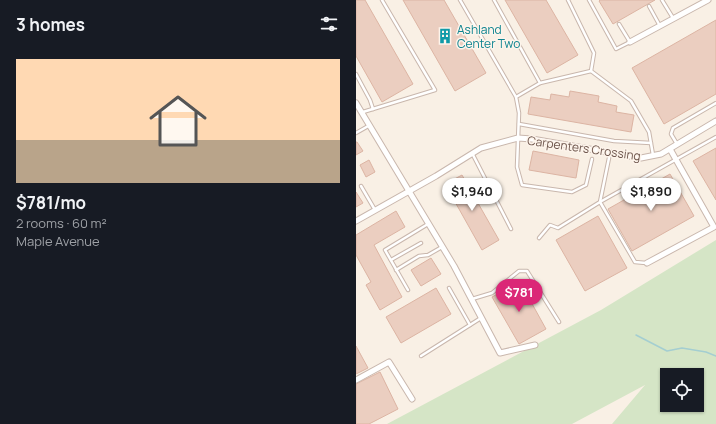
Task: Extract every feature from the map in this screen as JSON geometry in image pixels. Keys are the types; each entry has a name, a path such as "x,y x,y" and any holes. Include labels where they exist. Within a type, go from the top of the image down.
{"street":[{"path":"630,42 674,19 704,1"},
{"path":"356,103 410,190 500,352 535,345"},
{"name":"Carpenters Crossing","path":"356,221 451,167 481,148 518,138 532,139 641,158 670,149 716,122"},
{"path":"647,263 715,226 670,149"},
{"path":"356,380 389,362 412,399"}],"lane":[{"path":"362,113 435,90 382,0"},
{"path":"460,0 516,97 519,113 516,167 522,185 572,192 586,186 592,159"},
{"path":"494,0 540,83"},
{"path":"568,0 594,53 591,71"},
{"path":"589,0 616,49 630,42 619,24"},
{"path":"662,0 674,19"},
{"path":"649,6 660,26"},
{"path":"516,97 540,83 591,71"},
{"path":"591,71 631,102 649,132 654,155"},
{"path":"356,74 370,100 373,109"},
{"path":"678,144 671,134 673,128 716,103"},
{"path":"519,124 614,141 651,143"},
{"path":"356,132 370,125"},
{"path":"539,238 550,225 558,228 600,202 716,136"},
{"path":"472,153 511,229"},
{"path":"610,153 600,202 635,262 647,263"},
{"path":"361,186 375,210"},
{"path":"408,290 385,250 429,224"},
{"path":"391,260 421,243"},
{"path":"396,270 420,256 428,256 442,247"},
{"path":"472,300 492,293 519,271 527,271 559,322"},
{"path":"448,288 470,325"},
{"path":"421,356 482,318"}],"green space":[{"path":"716,240 716,424 612,424 645,385 572,424 387,424 601,310"}],"building":[{"path":"356,0 365,0 413,84 382,102 356,56"},
{"name":"Ashland Center Two","path":"403,0 444,0 486,73 455,91"},
{"path":"505,0 546,0 578,55 547,73"},
{"path":"655,0 613,24 599,1"},
{"path":"716,20 716,94 664,124 632,68"},
{"path":"570,91 599,96 598,102 617,106 616,112 634,115 631,132 528,114 531,97 550,100 551,94 569,97"},
{"path":"356,142 363,151 356,155"},
{"path":"716,148 716,200 693,161"},
{"path":"533,151 579,160 576,178 529,170"},
{"path":"369,160 375,172 366,177 360,165"},
{"path":"670,174 694,216 632,251 608,209"},
{"path":"462,175 499,240 482,250 445,184"},
{"path":"356,192 363,203 356,207"},
{"path":"396,211 405,227 374,245 402,297 380,310 366,285 371,282 356,255 356,235"},
{"path":"598,216 627,268 585,291 556,240"},
{"path":"431,258 441,274 421,286 411,270"},
{"path":"520,282 546,329 519,344 492,297"},
{"path":"436,288 451,314 401,343 386,317"},
{"path":"356,346 368,368 356,374"},
{"path":"380,372 398,409 369,424 356,424 356,384"}],"waterway":[{"path":"636,335 667,351 682,348 706,352 716,356"}],"place":[{"name":"Ashland Center Two","path":"445,36"}]}
